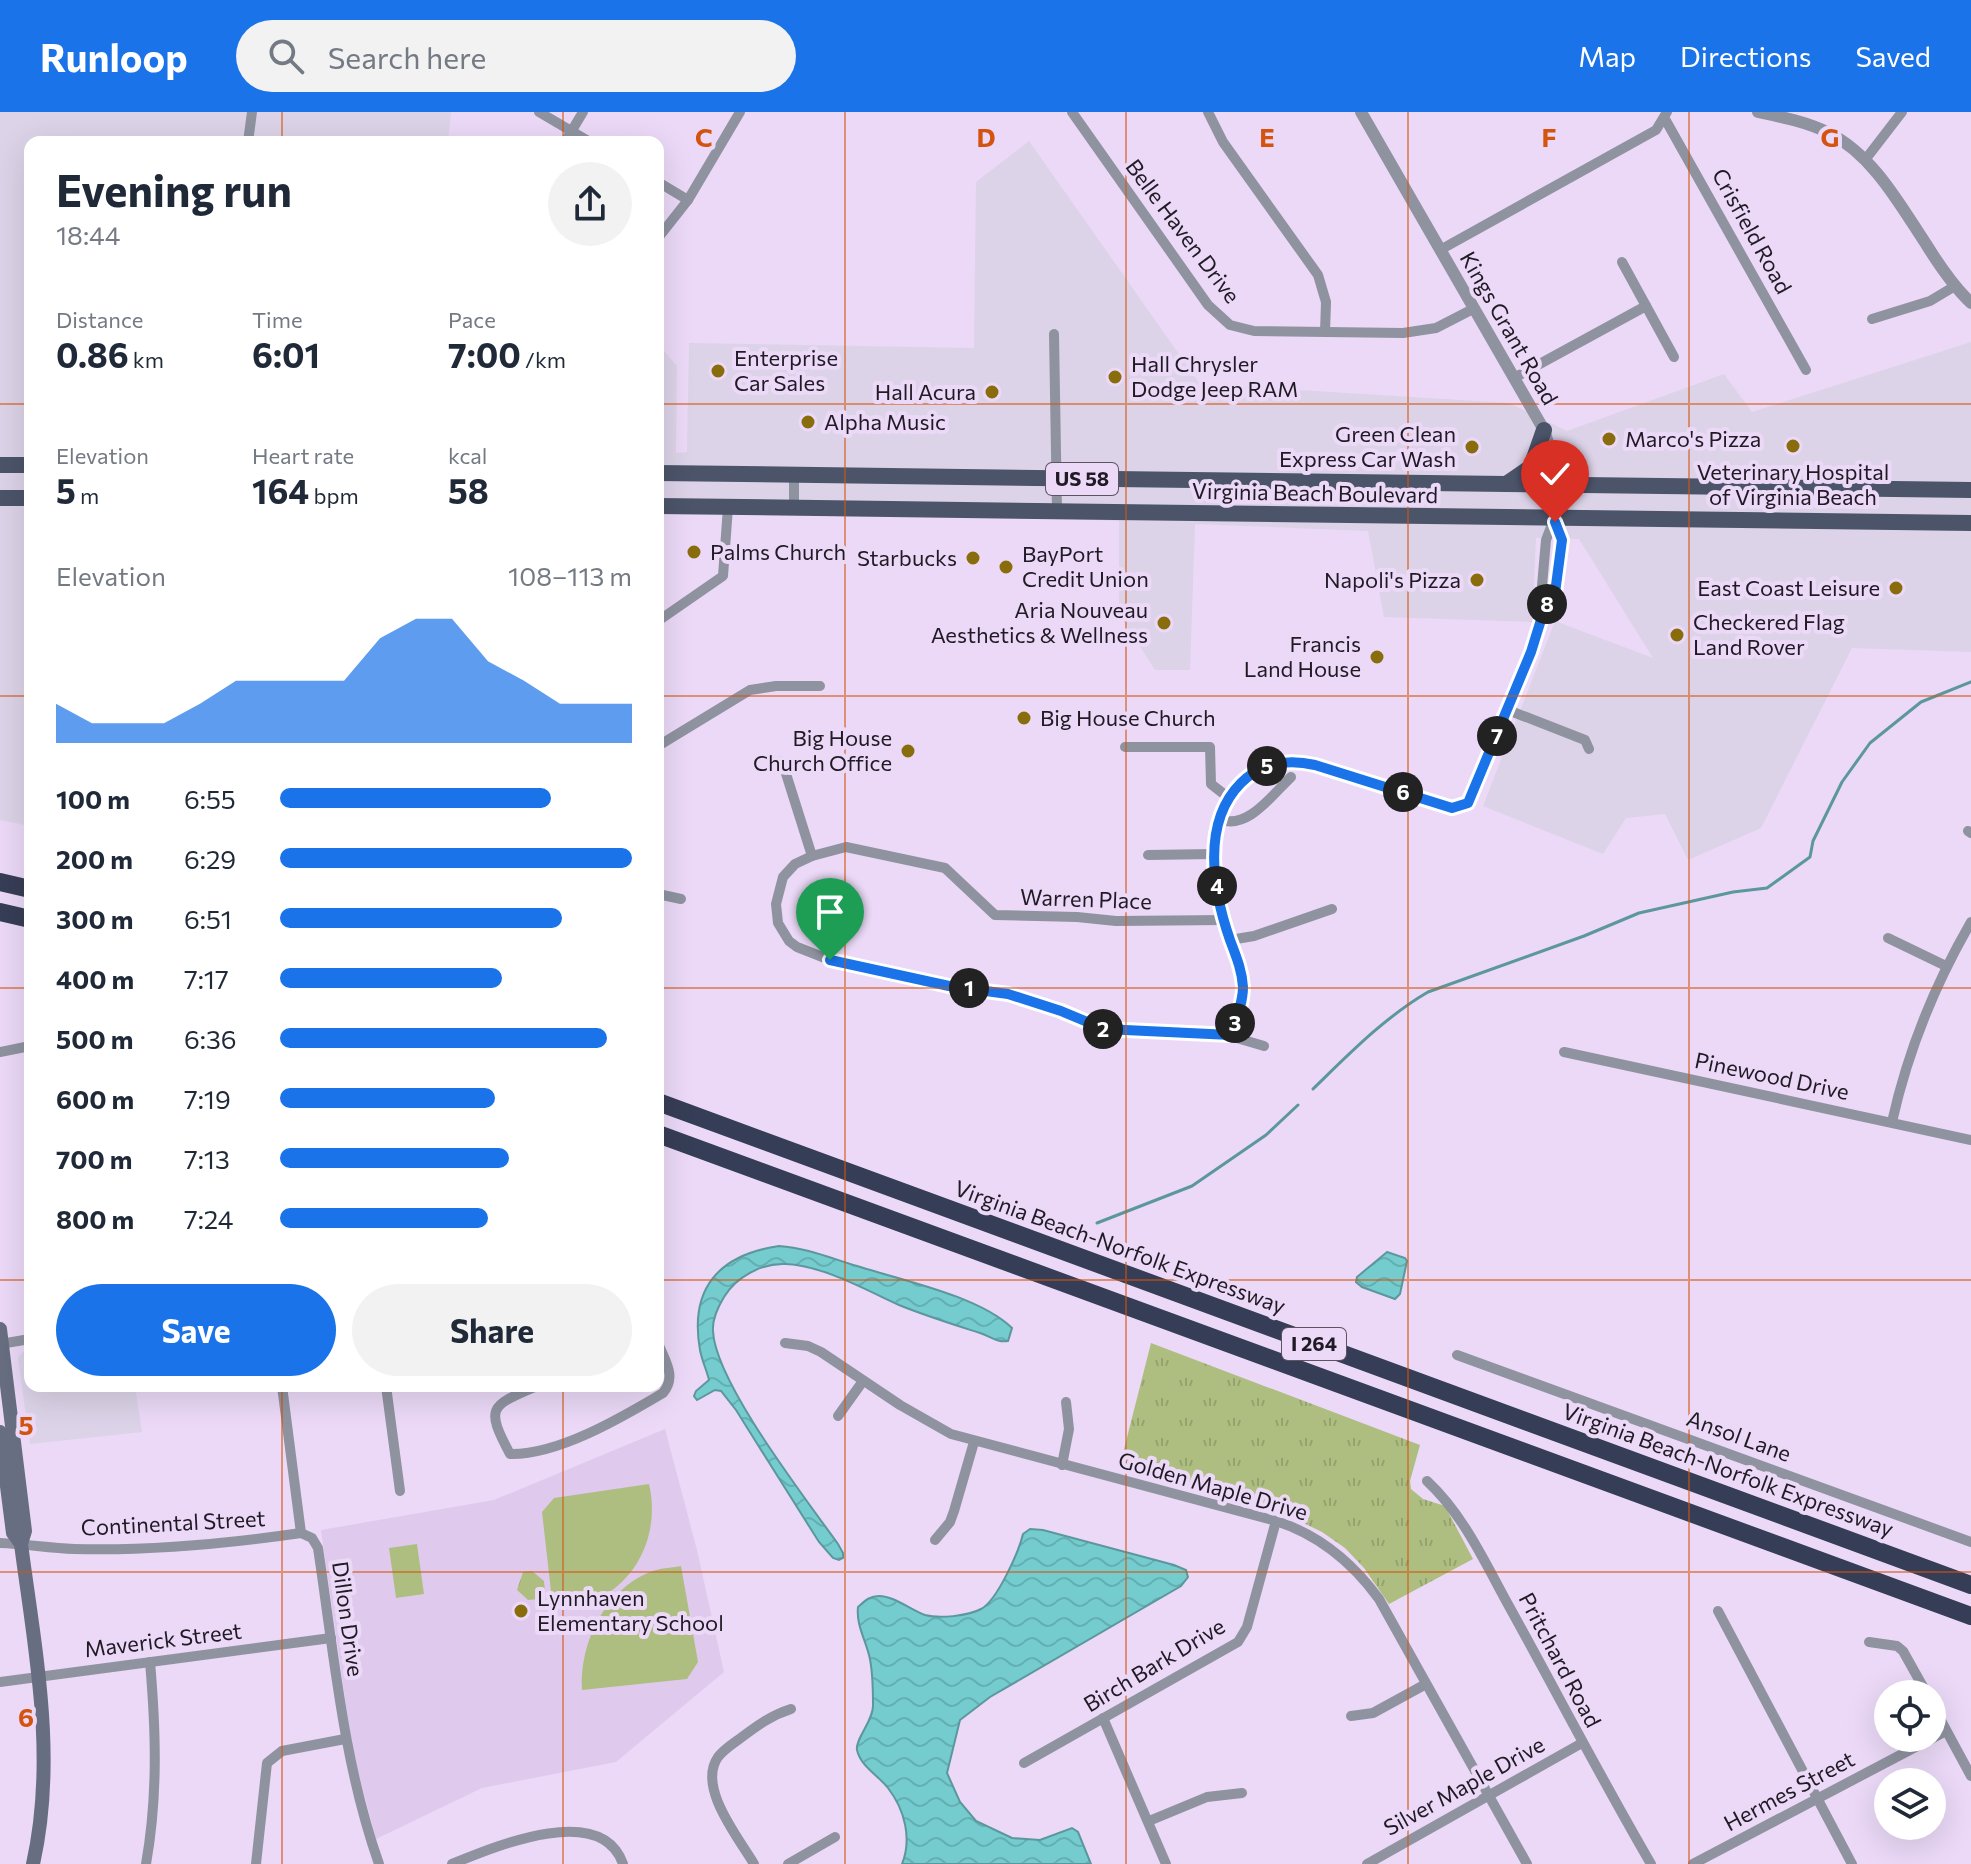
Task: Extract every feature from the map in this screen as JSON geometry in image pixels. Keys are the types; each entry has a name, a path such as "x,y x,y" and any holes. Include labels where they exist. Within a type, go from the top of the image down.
{"highway":[{"path":"0,882 24,888"},
{"path":"0,912 24,918"},
{"name":"Virginia Beach-Norfolk Expressway","path":"664,1104 1971,1585"},
{"name":"I 264","path":"664,1136 1971,1616"}],"main road":[{"path":"1505,484 1531,467 1544,430"},
{"path":"0,465 24,465"},
{"name":"Virginia Beach Boulevard","path":"664,473 1971,490"},
{"path":"0,498 24,498"},
{"name":"Virginia Beach Boulevard","path":"664,506 1971,523"},
{"path":"1,1339 25,1531 21,1544 45,1742 45,1775 33,1864"},
{"path":"0,1432 13,1533 21,1544"}],"street":[{"path":"249,136 252,112"},
{"path":"539,112 580,136"},
{"path":"569,136 583,112"},
{"path":"664,230 688,200 740,112"},
{"name":"Belle Haven Drive","path":"1072,112 1208,305 1220,318 1242,329 1403,333 1425,331 1473,309"},
{"path":"1208,112 1223,142 1318,275 1326,302 1325,332"},
{"name":"Kings Grant Road","path":"1229,798 1255,772 1279,762 1295,762 1315,765 1458,808 1468,803 1508,710 1545,607 1555,593 1562,537 1554,518 1552,450 1544,430 1361,112"},
{"path":"1758,112 1831,134 1865,160 1955,286 1971,303"},
{"path":"1865,160 1902,112"},
{"path":"1440,250 1656,130 1666,116"},
{"name":"Crisfield Road","path":"1666,116 1806,370"},
{"path":"664,186 688,200"},
{"path":"1622,262 1674,357"},
{"path":"1872,319 1930,301 1955,286"},
{"path":"1514,378 1646,306"},
{"path":"1054,334 1057,511"},
{"path":"794,475 794,509"},
{"path":"664,617 723,576 728,507"},
{"path":"1545,607 1542,586 1546,540 1554,518"},
{"path":"664,742 750,690 776,686 820,686"},
{"path":"1508,710 1585,740 1589,749"},
{"path":"1125,747 1210,747 1211,784 1229,798 1219,819 1214,854 1218,895 1238,959 1243,988 1231,1035"},
{"path":"782,761 812,856"},
{"path":"1219,819 1231,823 1245,819 1291,777"},
{"name":"Warren Place","path":"1224,920 1135,922 995,915 955,876 936,864 846,847 795,864 783,877 776,904 776,917 783,934 797,947 811,954 922,980 1008,994 1104,1029 1231,1035 1264,1046"},
{"path":"1148,855 1214,854"},
{"path":"664,895 681,899"},
{"path":"1230,940 1254,936 1332,909"},
{"path":"1892,1122 1908,1057 1946,966 1971,922"},
{"path":"1888,938 1946,966"},
{"path":"0,1052 24,1047"},
{"name":"Pinewood Drive","path":"1564,1052 1971,1140"},
{"path":"1,1339 24,1339"},
{"name":"Golden Maple Drive","path":"785,1343 808,1346 821,1352 937,1428 974,1442 1276,1521 1324,1543 1356,1570 1379,1599 1527,1864"},
{"name":"Ansol Lane","path":"1457,1355 1971,1542"},
{"path":"664,1358 670,1374 664,1392"},
{"path":"838,1416 863,1381"},
{"name":"Dillon Drive","path":"283,1392 301,1533 312,1538 318,1548 345,1739 362,1811 379,1864"},
{"path":"387,1392 400,1491"},
{"path":"523,1392 505,1400 496,1409 493,1423 510,1454 536,1452 551,1447 609,1422 664,1392"},
{"path":"1062,1465 1069,1429 1066,1402"},
{"path":"935,1540 950,1522 974,1442"},
{"name":"Pritchard Road","path":"1427,1481 1450,1506 1485,1563 1651,1864"},
{"name":"Birch Bark Drive","path":"1024,1763 1238,1642 1247,1627 1276,1521"},
{"name":"Continental Street","path":"0,1543 75,1549 160,1548 301,1533"},
{"path":"1718,1611 1852,1864"},
{"name":"Maverick Street","path":"0,1682 331,1638"},
{"path":"1869,1642 1897,1646 1919,1680"},
{"path":"146,1864 156,1768 150,1662"},
{"path":"1351,1716 1373,1713 1426,1684"},
{"path":"754,1864 717,1800 711,1774 724,1751 762,1722 791,1709"},
{"path":"1103,1718 1166,1864"},
{"path":"1946,1731 1971,1776"},
{"path":"256,1864 267,1763 282,1751 345,1739"},
{"name":"Silver Maple Drive","path":"1367,1864 1582,1743"},
{"name":"Hermes Street","path":"1693,1864 1906,1752"},
{"path":"1149,1821 1207,1797 1242,1793"},
{"path":"452,1864 517,1841 581,1832 592,1833 610,1842 623,1864"},
{"path":"788,1864 835,1837"}],"shaded area":[{"path":"0,112 451,112 449,136 24,136 24,825 0,820"},
{"path":"1029,141 1200,384 1509,403 1567,431 1724,374 1752,412 1971,342 1971,652 1852,648 1761,828 1688,860 1665,814 1626,818 1603,854 1483,806 1555,621 1653,658 1579,539 1536,538 1532,622 1384,617 1368,531 1195,524 1190,670 1155,670 1119,614 1119,521 664,502 664,351 677,366 676,453 687,452 689,343 974,348 976,182"},
{"path":"23,1352 24,1392 136,1392 142,1432 30,1444 18,1358"},
{"name":"Lynnhaven Elementary School","path":"665,1429 697,1550 724,1672 616,1762 482,1788 376,1839 352,1748 321,1530 494,1500"}],"green space":[{"path":"1151,1343 1420,1445 1410,1481 1411,1489 1423,1499 1445,1506 1473,1559 1389,1604 1364,1568 1345,1548 1322,1532 1285,1514 1119,1469"},
{"path":"649,1484 652,1519 649,1535 635,1566 611,1591 596,1600 553,1609 542,1512 554,1498"},
{"path":"417,1544 424,1594 396,1598 389,1548"},
{"path":"681,1566 698,1662 687,1679 582,1690 582,1672 590,1637 608,1605 634,1580 654,1571"},
{"path":"532,1571 544,1581 545,1592 540,1599 528,1600 517,1590 523,1572"}],"water":[{"path":"779,1246 809,1251 939,1290 980,1307 1012,1328 1008,1341 997,1340 899,1305 829,1273 799,1265 776,1264 759,1269 729,1290 713,1322 718,1353 729,1379 764,1440 838,1544 843,1553 843,1558 839,1560 833,1558 819,1542 721,1391 715,1390 697,1400 694,1396 709,1380 701,1354 698,1328 704,1292 713,1278 740,1257"},
{"path":"1387,1252 1407,1261 1400,1294 1395,1299 1356,1282 1357,1277"},
{"path":"1030,1529 1174,1565 1186,1570 1188,1577 1181,1586 990,1697 960,1720 947,1773 960,1802 976,1821 1012,1838 1040,1840 1072,1828 1078,1832 1091,1864 902,1864 906,1845 903,1815 888,1788 866,1766 857,1750 873,1711 871,1667 858,1607 870,1598 879,1596 891,1598 931,1616 961,1615 981,1609 994,1596 1023,1534"}],"waterway":[{"path":"1313,1089 1382,1024 1428,992 1639,913 1733,892 1767,888 1810,857 1813,841 1842,782 1870,743 1921,702 1971,682"},
{"path":"1097,1223 1192,1186 1266,1135 1298,1105"}],"place":[{"name":"Enterprise Car Sales","path":"718,371"},
{"name":"Hall Chrysler Dodge Jeep RAM","path":"1115,377"},
{"name":"Hall Acura","path":"992,392"},
{"name":"Alpha Music","path":"808,422"},
{"name":"Marco's Pizza","path":"1609,439"},
{"name":"Veterinary Hospital of Virginia Beach","path":"1793,446"},
{"name":"Green Clean Express Car Wash","path":"1472,447"},
{"name":"Palms Church","path":"694,552"},
{"name":"Starbucks","path":"973,558"},
{"name":"BayPort Credit Union","path":"1006,567"},
{"name":"Napoli's Pizza","path":"1477,580"},
{"name":"East Coast Leisure","path":"1896,588"},
{"name":"Aria Nouveau Aesthetics & Wellness","path":"1164,623"},
{"name":"Checkered Flag Land Rover","path":"1677,635"},
{"name":"Francis Land House","path":"1377,657"},
{"name":"Big House Church","path":"1024,718"},
{"name":"Big House Church Office","path":"908,751"},
{"name":"Lynnhaven Elementary School","path":"521,1611"}],"route":[{"path":"830,960 949,986 1008,994 1104,1029 1231,1035 1243,988 1238,959 1218,895 1214,854 1219,819 1229,798 1255,772 1279,762 1295,762 1315,765 1452,808 1468,803 1531,652 1545,607 1555,593 1562,540 1555,522"}]}
